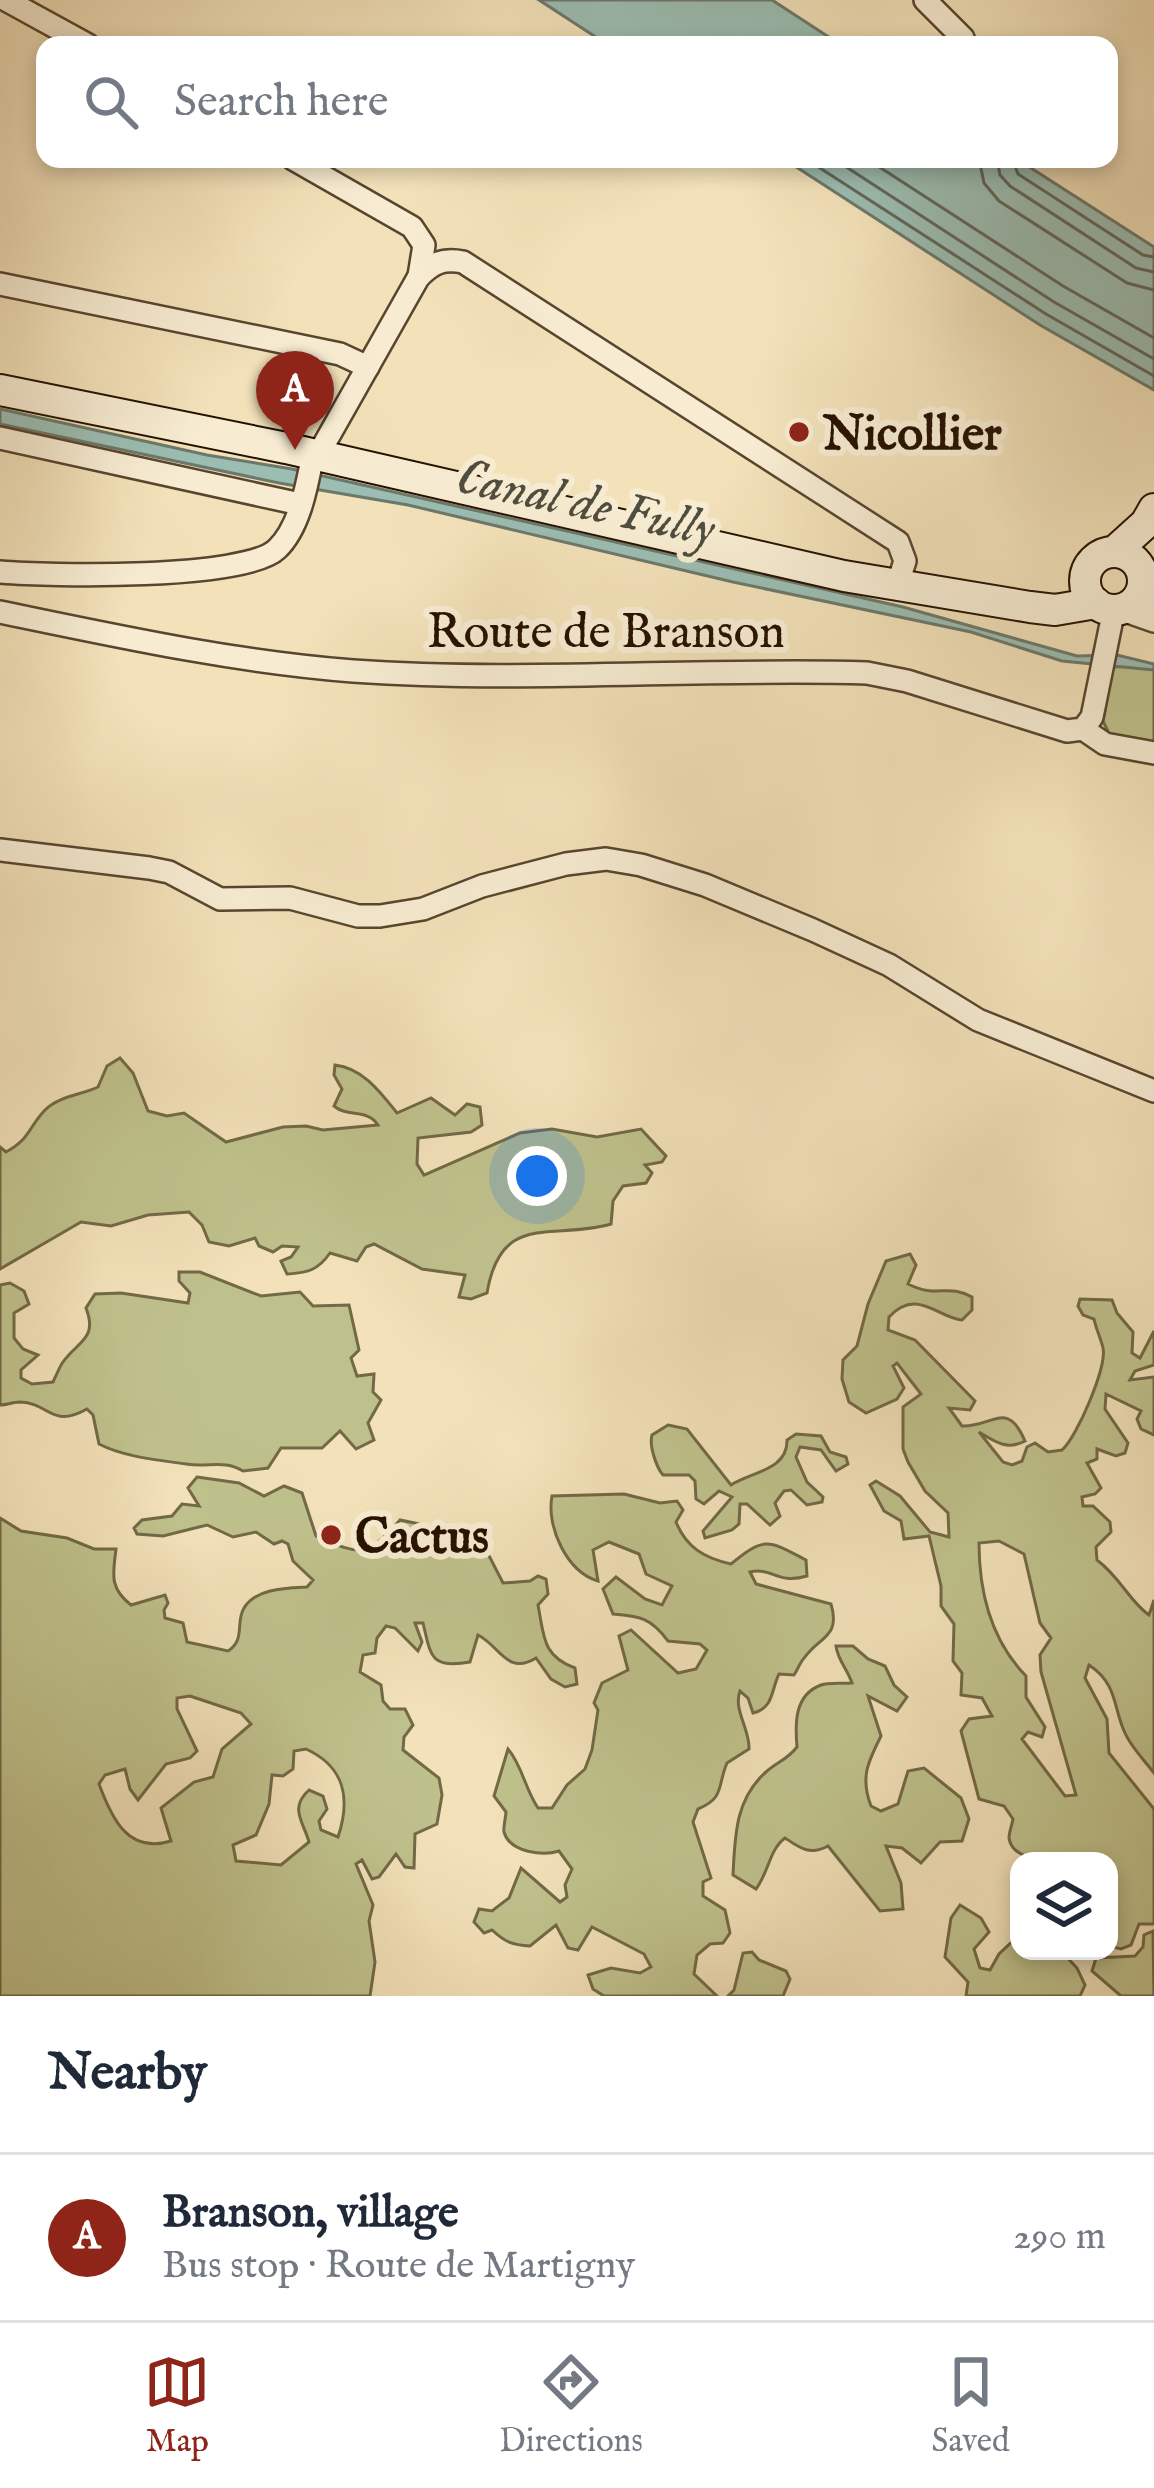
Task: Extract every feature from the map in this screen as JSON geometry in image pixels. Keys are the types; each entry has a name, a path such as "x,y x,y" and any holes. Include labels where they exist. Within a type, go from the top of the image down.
{"main road":[{"path":"0,390 760,558 897,586 1048,608 1119,594 1150,516"}],"street":[{"path":"6,0 72,36"},
{"path":"925,0 958,36"},
{"path":"0,572 105,574 206,568 255,560 280,546 293,527 314,459 418,278 425,249 412,227 309,168"},
{"path":"418,278 441,261 473,267 898,542 905,561 897,586"},
{"path":"0,284 340,354 368,367"},
{"path":"0,438 301,500"},
{"path":"1083,729 1092,717 1119,594 1154,621"},
{"name":"Route de Branson","path":"0,612 141,642 352,671 596,676 867,673 907,681 1052,728 1083,729 1105,744 1154,753"},
{"path":"0,850 148,868 169,872 220,899 290,898 358,916 423,909 482,886 566,864 606,859 641,865 705,885 813,930 889,965 978,1020 1127,1084 1154,1091"}],"green space":[{"path":"1113,667 1154,670 1154,746 1111,738 1103,721"},
{"path":"120,1058 133,1073 148,1111 167,1116 184,1113 226,1142 283,1127 323,1130 378,1125 334,1106 342,1089 334,1075 335,1065 363,1076 397,1113 431,1098 455,1115 467,1104 480,1107 482,1125 471,1132 418,1138 417,1164 424,1175 520,1133 552,1129 597,1137 641,1129 666,1156 662,1162 645,1165 652,1173 646,1183 623,1186 613,1201 611,1224 517,1239 494,1267 487,1293 471,1299 459,1297 465,1275 422,1269 374,1244 357,1261 330,1253 312,1270 287,1274 281,1261 298,1247 282,1246 273,1252 259,1246 255,1238 229,1246 209,1242 202,1225 189,1212 148,1215 111,1226 81,1222 0,1269 0,1147 6,1152 20,1142 51,1105 98,1087 107,1066"},
{"path":"910,1254 916,1265 908,1284 972,1297 972,1310 962,1320 927,1306 909,1305 889,1317 888,1330 915,1340 975,1401 970,1410 949,1408 962,1426 998,1418 1012,1421 1025,1441 1006,1445 979,1432 1003,1462 1012,1465 1022,1461 1027,1447 1035,1443 1048,1452 1062,1450 1090,1401 1103,1348 1094,1319 1083,1315 1078,1306 1080,1299 1112,1300 1133,1332 1132,1353 1140,1358 1154,1331 1154,1365 1135,1371 1130,1380 1154,1377 1154,1435 1141,1429 1137,1419 1141,1411 1106,1394 1105,1409 1128,1443 1125,1453 1116,1456 1097,1449 1097,1459 1087,1463 1101,1488 1082,1497 1083,1506 1093,1506 1110,1522 1111,1532 1096,1547 1097,1560 1149,1615 1154,1600 1154,1773 1128,1738 1105,1680 1089,1665 1085,1678 1107,1719 1109,1753 1154,1809 1154,1924 1139,1924 1131,1945 1118,1948 1118,1852 1019,1852 1009,1838 1013,1819 1004,1806 979,1799 961,1731 969,1719 992,1716 982,1698 961,1695 962,1673 953,1661 954,1624 941,1606 929,1536 904,1539 901,1521 884,1511 870,1485 876,1481 900,1496 930,1532 949,1537 948,1513 925,1491 903,1449 903,1407 921,1394 897,1363 893,1366 904,1388 897,1399 866,1413 849,1402 842,1379 843,1360 857,1346 886,1261","holes":["999,1541 1024,1554 1040,1623 1051,1638 1040,1655 1041,1672 1076,1795 1065,1796 1022,1739 1028,1732 1042,1737 1045,1727 1026,1697 1026,1676 996,1631 981,1580 979,1543"]},
{"path":"179,1272 200,1272 261,1296 300,1292 313,1306 349,1305 359,1350 351,1358 357,1376 374,1374 373,1392 381,1400 368,1423 374,1440 356,1449 340,1431 322,1448 281,1448 268,1468 243,1471 109,1448 99,1444 93,1415 87,1409 58,1416 30,1403 0,1405 0,1285 10,1283 24,1291 29,1304 14,1313 14,1338 23,1349 38,1355 21,1370 21,1378 32,1384 53,1382 63,1362 85,1339 90,1327 86,1308 95,1294 188,1303 190,1293 179,1281"},
{"path":"668,1425 687,1429 731,1485 775,1464 787,1440 796,1434 821,1436 830,1452 846,1457 848,1464 836,1471 821,1450 800,1447 796,1457 822,1502 807,1505 791,1490 784,1491 775,1503 780,1516 770,1525 747,1504 740,1504 739,1524 705,1538 703,1531 732,1497 719,1491 704,1504 696,1499 695,1481 689,1475 663,1475 651,1439"},
{"path":"197,1477 239,1483 264,1496 284,1486 302,1493 316,1536 354,1550 371,1547 400,1520 473,1535 503,1583 538,1576 546,1579 548,1594 538,1605 544,1635 550,1651 575,1668 577,1684 565,1687 551,1679 536,1658 511,1662 478,1635 470,1662 447,1664 434,1658 423,1623 415,1623 422,1642 418,1651 395,1628 386,1626 377,1638 375,1653 363,1655 360,1672 381,1685 383,1701 390,1709 405,1709 413,1725 404,1737 403,1750 439,1778 442,1795 437,1824 415,1834 414,1868 405,1867 396,1854 379,1877 372,1879 362,1860 356,1864 373,1905 369,1921 375,1962 370,1996 0,1996 0,1518 21,1531 67,1538 94,1549 116,1549 114,1580 124,1599 131,1605 165,1595 165,1618 183,1623 187,1642 228,1651 237,1641 241,1614 249,1601 272,1590 307,1587 313,1580 293,1561 288,1544 274,1544 256,1532 233,1537 207,1525 163,1536 137,1534 134,1528 142,1520 172,1516 182,1504 199,1506 188,1488","holes":["190,1696 241,1713 251,1724 222,1749 213,1777 194,1782 161,1808 171,1841 143,1842 116,1821 99,1784 105,1775 125,1769 138,1800 166,1764 190,1758 197,1751 177,1709 177,1698","306,1749 329,1765 342,1785 344,1809 338,1837 321,1830 319,1821 327,1809 323,1796 309,1790 299,1809 309,1842 281,1865 236,1861 233,1845 256,1835 269,1804 272,1775 283,1776 293,1769 294,1751"]},
{"path":"624,1494 660,1503 677,1501 683,1510 676,1522 680,1531 691,1545 712,1558 731,1564 767,1544 806,1560 807,1576 750,1572 756,1584 831,1604 831,1630 794,1675 779,1674 765,1707 753,1713 740,1691 749,1749 727,1763 716,1796 698,1809 693,1822 711,1878 703,1882 703,1896 725,1910 730,1933 723,1943 710,1944 697,1955 694,1974 717,1996 604,1996 593,1989 588,1975 611,1968 640,1973 651,1967 644,1954 592,1927 578,1950 568,1948 556,1925 530,1946 509,1942 492,1930 484,1933 474,1922 479,1909 492,1911 509,1898 521,1868 560,1902 567,1897 565,1885 572,1869 559,1851 520,1849 504,1832 506,1812 494,1796 508,1749 538,1808 552,1808 585,1769 598,1710 594,1703 602,1683 628,1670 619,1636 631,1630 678,1673 696,1669 707,1650 700,1644 668,1641 644,1620 613,1614 603,1589 616,1577 645,1599 662,1605 672,1586 646,1574 639,1554 609,1542 593,1550 598,1581 577,1568 561,1547 552,1521 552,1496"},
{"path":"836,1646 853,1646 885,1666 894,1685 907,1697 897,1711 868,1696 881,1736 867,1770 871,1806 881,1811 898,1804 908,1771 924,1768 961,1798 969,1819 962,1841 940,1842 921,1863 902,1848 886,1846 901,1883 903,1909 880,1911 828,1846 810,1850 785,1838 756,1889 733,1875 742,1806 766,1772 797,1747 801,1703 821,1685 852,1683"},
{"path":"960,1905 981,1918 989,1932 974,1949 980,1968 990,1970 1010,1944 1010,1960 1069,1960 1085,1985 1080,1996 966,1996 968,1982 945,1957 951,1918"},
{"path":"1153,1931 1154,1996 1121,1996 1092,1971 1095,1960 1135,1956 1143,1947 1144,1935"},
{"path":"752,1952 786,1971 790,1979 783,1996 728,1996 734,1990 743,1953"}],"water":[{"path":"539,0 772,0 827,36 594,36"},
{"path":"798,168 1031,168 1154,247 1154,390 1040,325"},
{"name":"Canal de Fully","path":"0,409 292,469 903,607 1077,656 1117,655 1154,664 1154,670 1062,661 971,632 408,505 0,424"}],"place":[{"name":"Nicollier","path":"799,432"},
{"name":"Branson, village","path":"295,450"},
{"name":"Cactus","path":"331,1535"}]}
